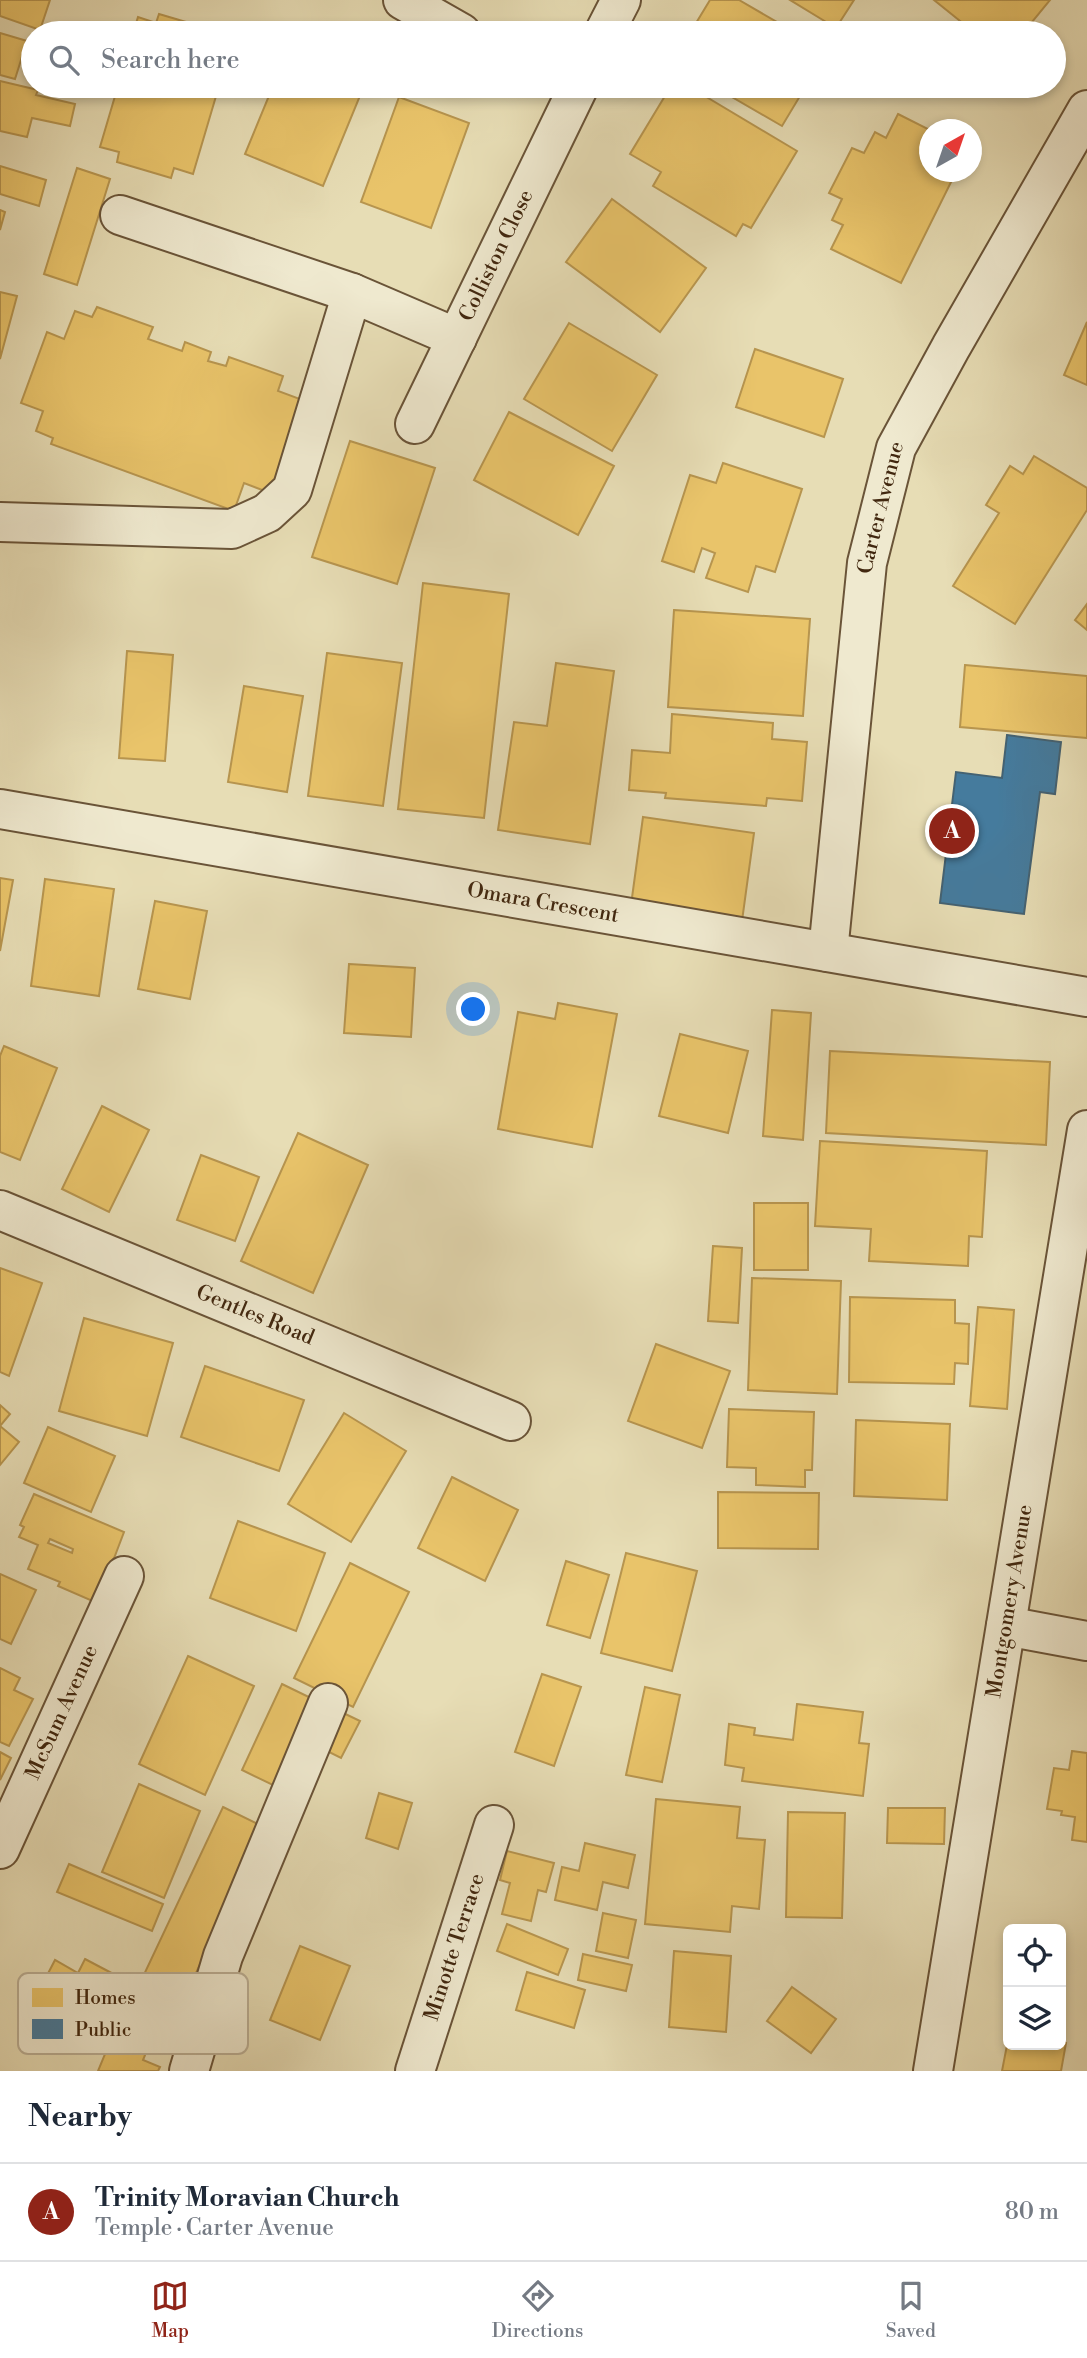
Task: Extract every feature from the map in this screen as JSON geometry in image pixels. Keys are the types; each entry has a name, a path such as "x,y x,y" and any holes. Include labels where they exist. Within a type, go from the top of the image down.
{"street":[{"path":"403,0 440,21"},
{"path":"610,21 621,0"},
{"name":"Colliston Close","path":"415,424 457,338 564,98"},
{"name":"Carter Avenue","path":"828,952 867,563 896,448 1087,110"},
{"path":"121,215 352,293 457,338"},
{"path":"0,522 232,529 267,513 292,490 352,293"},
{"name":"Omara Crescent","path":"0,809 1087,997"},
{"name":"Montgomery Avenue","path":"933,2071 1087,1130"},
{"name":"Gentles Road","path":"0,1210 511,1421"},
{"name":"McSum Avenue","path":"0,1849 124,1576"},
{"path":"1006,1626 1087,1641"},
{"path":"218,1973 328,1703"},
{"name":"Minotte Terrace","path":"415,2071 494,1825"},
{"path":"189,2071 194,2054"}],"building: Homes":[{"path":"0,0 50,0 43,21 21,21 21,23 0,16"},
{"path":"710,0 739,0 775,21 697,21"},
{"path":"790,0 854,0 840,21 824,21"},
{"path":"934,0 1050,0 1033,21 960,21"},
{"path":"159,14 183,21 157,21"},
{"path":"0,33 21,39 21,60 15,79 0,75"},
{"path":"0,81 21,86 21,98 49,98 75,104 70,126 32,118 27,137 0,131"},
{"path":"114,98 215,98 193,174 174,168 171,178 117,162 119,152 100,147"},
{"path":"268,98 359,98 323,186 245,154"},
{"path":"399,98 469,123 431,228 361,202"},
{"path":"664,98 708,98 797,151 751,228 743,224 736,236 653,186 661,172 630,154"},
{"path":"734,98 799,98 782,126"},
{"path":"898,114 919,124 919,182 951,182 901,283 831,249 843,225 832,220 842,199 829,193 852,148 864,153 875,132 886,138"},
{"path":"0,166 46,180 39,206 0,194"},
{"path":"77,168 110,179 77,285 44,274"},
{"path":"612,199 706,268 660,332 566,262"},
{"path":"0,210 5,212 0,230"},
{"path":"0,292 17,296 0,359"},
{"path":"97,307 153,327 148,339 182,351 185,342 211,352 208,361 226,366 229,357 283,376 278,391 308,402 275,495 244,483 234,511 51,444 53,438 36,431 43,411 21,403 47,332 64,339 75,311 92,317"},
{"path":"1087,322 1087,385 1064,375"},
{"path":"569,323 657,375 612,451 524,399"},
{"path":"755,349 843,379 824,437 736,407"},
{"path":"509,412 614,466 578,535 474,480"},
{"path":"350,441 435,468 397,584 312,557"},
{"path":"1034,456 1087,488 1087,510 1015,624 953,586 999,513 986,505 1010,466 1023,474"},
{"path":"723,463 802,489 775,572 756,566 748,592 706,578 715,553 702,548 694,572 662,561 690,475 716,483"},
{"path":"423,583 509,594 484,818 398,809"},
{"path":"1087,604 1087,630 1075,620"},
{"path":"674,610 810,619 803,716 668,707"},
{"path":"127,651 173,655 165,761 119,758"},
{"path":"327,653 402,663 383,806 308,796"},
{"path":"556,663 614,671 590,844 498,830 514,722 547,726"},
{"path":"965,665 1087,676 1087,738 960,727"},
{"path":"244,686 303,696 287,792 228,782"},
{"path":"672,714 773,723 772,739 807,742 802,801 767,798 766,806 665,798 666,793 629,790 632,750 670,753"},
{"path":"643,817 754,833 742,921 631,905"},
{"path":"0,878 13,880 0,951"},
{"path":"45,879 114,889 99,996 31,986"},
{"path":"155,901 207,911 190,999 138,989"},
{"path":"349,964 415,968 411,1037 344,1033"},
{"path":"558,1003 617,1014 592,1147 498,1129 518,1012 555,1019"},
{"path":"772,1010 811,1013 803,1140 763,1136"},
{"path":"680,1034 748,1051 728,1133 659,1116"},
{"path":"4,1046 57,1068 20,1160 0,1152 0,1056"},
{"path":"830,1051 1050,1062 1046,1145 826,1133"},
{"path":"102,1106 149,1130 109,1212 62,1189"},
{"path":"298,1133 368,1165 313,1293 241,1261"},
{"path":"820,1141 987,1151 982,1237 969,1236 968,1266 869,1261 871,1229 815,1226"},
{"path":"201,1155 259,1177 235,1241 177,1220"},
{"path":"754,1203 808,1203 808,1270 754,1270"},
{"path":"713,1246 742,1248 738,1323 708,1321"},
{"path":"0,1268 42,1283 9,1376 0,1372"},
{"path":"752,1278 841,1281 837,1394 748,1390"},
{"path":"850,1297 955,1300 955,1323 969,1324 968,1364 955,1363 954,1384 849,1382"},
{"path":"978,1307 1014,1310 1007,1409 970,1406"},
{"path":"84,1318 173,1343 147,1436 59,1411"},
{"path":"656,1344 730,1371 702,1448 628,1421"},
{"path":"205,1366 304,1400 279,1471 181,1437"},
{"path":"0,1405 10,1414 0,1426"},
{"path":"729,1409 814,1412 812,1470 805,1470 805,1487 756,1485 756,1468 727,1467"},
{"path":"344,1413 406,1451 351,1542 288,1504"},
{"path":"856,1420 950,1424 947,1500 854,1496"},
{"path":"0,1426 19,1442 0,1465"},
{"path":"48,1427 115,1456 91,1512 24,1483"},
{"path":"452,1477 518,1510 485,1581 418,1548"},
{"path":"718,1492 819,1493 818,1549 718,1548"},
{"path":"34,1494 124,1532 97,1603 58,1586 60,1582 28,1569 38,1545 19,1537 24,1527 20,1525","holes":["50,1539 73,1549 72,1553 48,1543"]},
{"path":"238,1521 325,1553 296,1631 210,1598"},
{"path":"626,1553 697,1571 672,1671 601,1653"},
{"path":"566,1561 609,1575 590,1638 547,1625"},
{"path":"350,1563 409,1592 353,1707 294,1678"},
{"path":"0,1574 36,1590 11,1644 0,1639"},
{"path":"188,1656 254,1686 205,1795 139,1764"},
{"path":"0,1668 20,1678 14,1690 33,1699 9,1746 0,1742"},
{"path":"542,1674 581,1687 554,1766 515,1752"},
{"path":"282,1684 317,1701 277,1787 242,1770"},
{"path":"645,1687 680,1695 662,1782 626,1775"},
{"path":"797,1704 863,1712 859,1743 869,1744 863,1796 742,1781 744,1768 725,1765 729,1724 755,1728 754,1735 793,1740"},
{"path":"335,1709 360,1721 341,1758 317,1746"},
{"path":"1072,1751 1087,1753 1087,1842 1072,1840 1075,1817 1061,1815 1062,1811 1047,1809 1054,1768 1069,1770"},
{"path":"0,1752 11,1758 0,1780"},
{"path":"139,1784 200,1811 164,1898 102,1872"},
{"path":"379,1793 412,1803 398,1849 366,1838"},
{"path":"656,1799 740,1807 737,1838 765,1840 759,1909 732,1906 730,1932 645,1924"},
{"path":"223,1807 264,1827 196,1973 145,1973"},
{"path":"888,1808 945,1808 944,1844 887,1843"},
{"path":"788,1812 845,1813 842,1918 786,1917"},
{"path":"585,1843 635,1855 628,1888 603,1882 597,1910 555,1900 562,1867 579,1871"},
{"path":"507,1851 554,1863 546,1892 538,1890 531,1921 502,1914 510,1883 500,1880"},
{"path":"69,1864 163,1904 152,1931 57,1892"},
{"path":"603,1913 636,1920 628,1958 596,1951"},
{"path":"507,1924 568,1949 558,1975 497,1951"},
{"path":"300,1946 350,1966 320,2040 270,2020"},
{"path":"674,1951 731,1956 726,2032 669,2027"},
{"path":"583,1954 632,1965 626,1991 578,1980"},
{"path":"85,1959 112,1973 78,1973"},
{"path":"55,1960 78,1973 48,1973"},
{"path":"527,1972 585,1990 574,2028 516,2010"},
{"path":"792,1987 836,2019 811,2053 767,2021"},
{"path":"1006,2050 1065,2050 1061,2071 1002,2071"},
{"path":"105,2054 145,2054 143,2060 160,2067 158,2071 98,2071"}],"building: Public":[{"path":"1007,735 1061,742 1055,794 1040,792 1024,914 940,903 956,772 1002,778"}],"place":[{"name":"Trinity Moravian Church","path":"952,831"}]}
